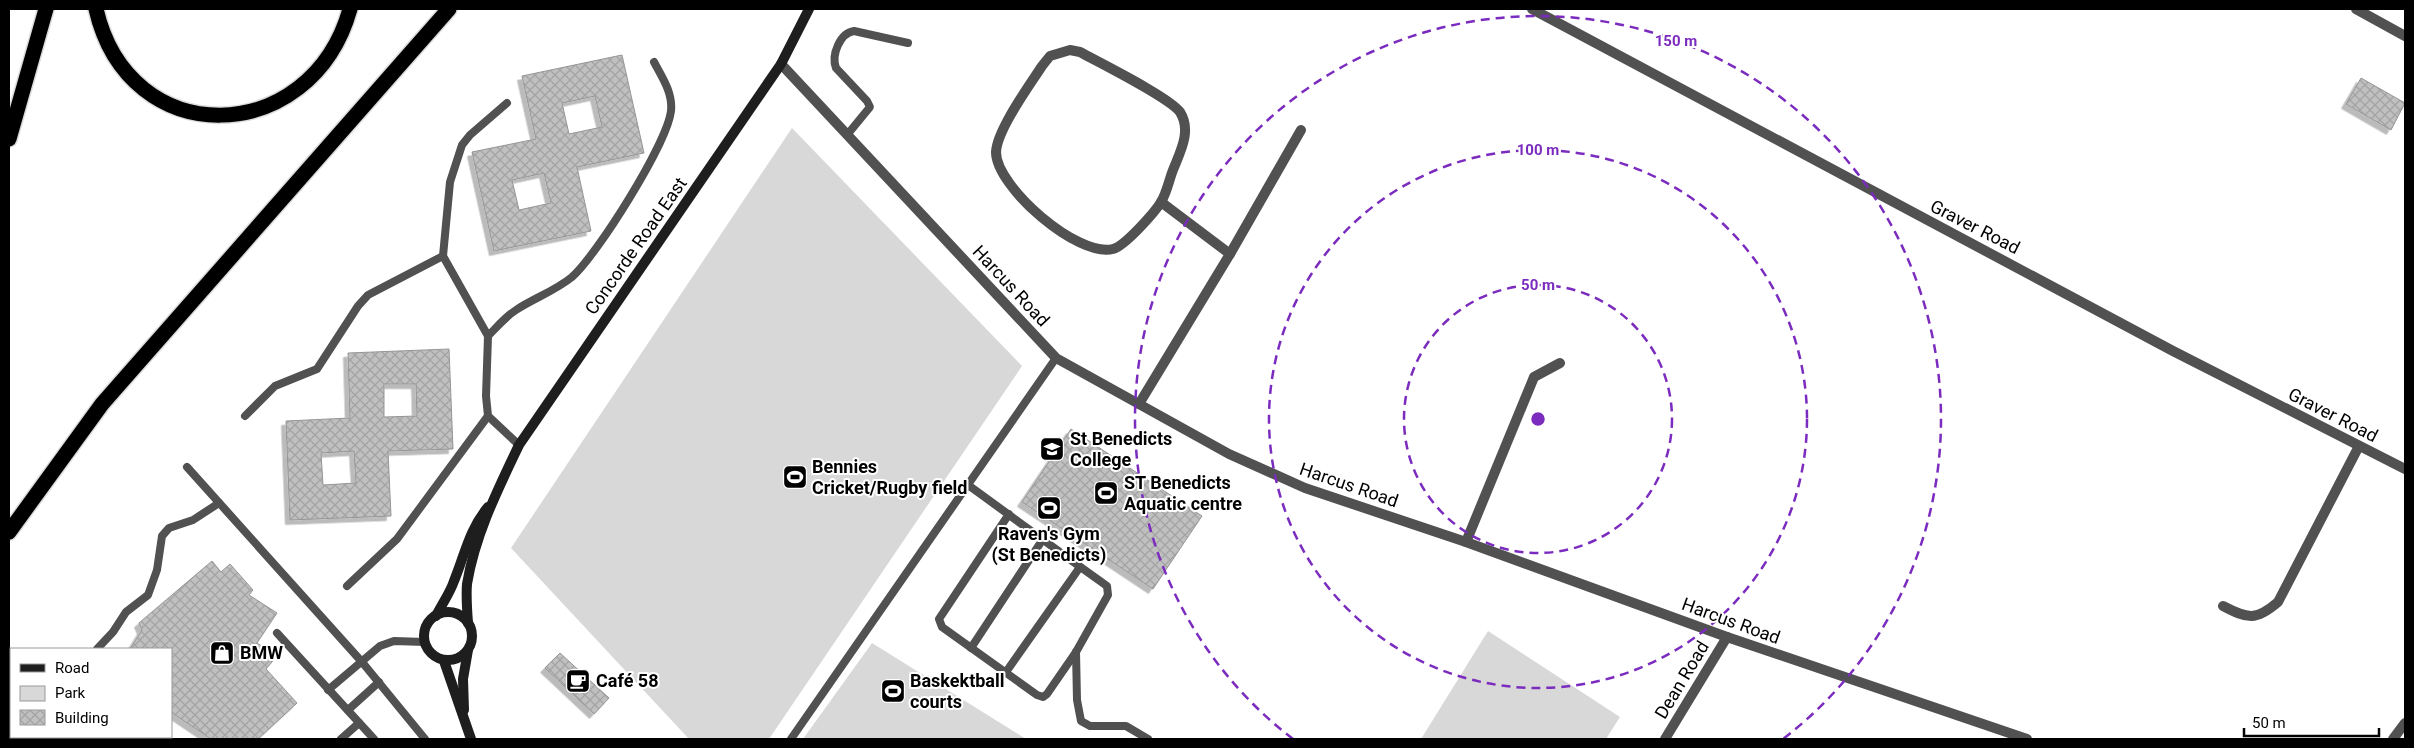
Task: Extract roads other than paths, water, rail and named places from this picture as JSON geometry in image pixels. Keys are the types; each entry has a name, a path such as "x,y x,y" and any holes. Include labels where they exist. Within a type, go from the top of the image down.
{"highway":[{"path":"9,139 46,9"},
{"path":"96,9 109,46 131,78 146,91 166,104 190,113 222,115 254,111 281,101 299,88 332,52 346,24 350,9"},
{"path":"9,532 102,404 449,9"}],"main road":[{"name":"Concorde Road East","path":"468,622 467,585 492,503 519,445 781,64 809,9"},
{"name":"Concorde Road East","path":"436,616 454,581 476,522 492,503"},
{"path":"464,719 463,678 472,636 468,622 450,613 436,616 426,627 425,642 433,655 444,661 455,660 468,650"},
{"path":"444,661 471,739"}],"street":[{"name":"Graver Road","path":"1532,9 2174,352 2405,468"},
{"path":"2356,9 2405,36"},
{"path":"1070,50 1080,52 1172,104 1180,113 1184,122 1184,141 1161,202 1124,244 1115,249 1102,250 1090,248 1074,240 1047,222 1031,208 1005,177 998,165 996,153 1000,134 1050,56 1070,50"},
{"name":"Harcus Road","path":"781,64 1056,358 1229,454 1283,479 1466,542 1727,637 2027,739"},
{"path":"1139,404 1230,254 1300,130"},
{"path":"1161,202 1230,254"},
{"path":"1466,542 1534,377 1560,363"},
{"path":"2223,606 2244,617 2263,614 2278,602 2360,446"},
{"name":"Dean Road","path":"1665,739 1727,637"},
{"path":"2393,739 2405,723"}],"lane":[{"path":"847,135 870,107 867,101 836,68 835,55 843,36 847,32 854,31 908,43"},
{"path":"488,336 517,309 556,289 586,263 652,159 662,139 671,110 666,86 654,62"},
{"path":"507,103 470,135 462,145 450,182 443,256 488,336 486,396 488,416 519,445"},
{"path":"245,416 275,386 317,369 358,306 368,295 443,256"},
{"path":"791,739 1056,358"},
{"path":"347,586 397,539 488,416"},
{"path":"187,467 362,662 425,739"},
{"path":"968,485 1009,514 1107,586 1109,592 1076,652 1043,697 1037,696 942,627 939,619 1009,514"},
{"path":"99,648 113,632 126,612 148,595 157,570 162,536 169,528 193,520 219,503"},
{"path":"971,648 1042,539"},
{"path":"1006,672 1080,567"},
{"path":"277,633 374,739"},
{"path":"328,690 380,646 394,641 425,642"},
{"path":"1076,652 1077,700 1081,720 1090,726 1126,726 1148,739"},
{"path":"348,710 379,682"},
{"path":"341,739 359,723"}],"place":[{"name":"St Benedicts College","path":"1052,449"},
{"name":"Bennies Cricket/Rugby field","path":"795,477"},
{"name":"ST Benedicts Aquatic centre","path":"1106,493"},
{"name":"Raven's Gym (St Benedicts)","path":"1049,508"},
{"name":"BMW","path":"222,653"},
{"name":"Café 58","path":"578,681"},
{"name":"Baskektball courts","path":"893,691"}]}
